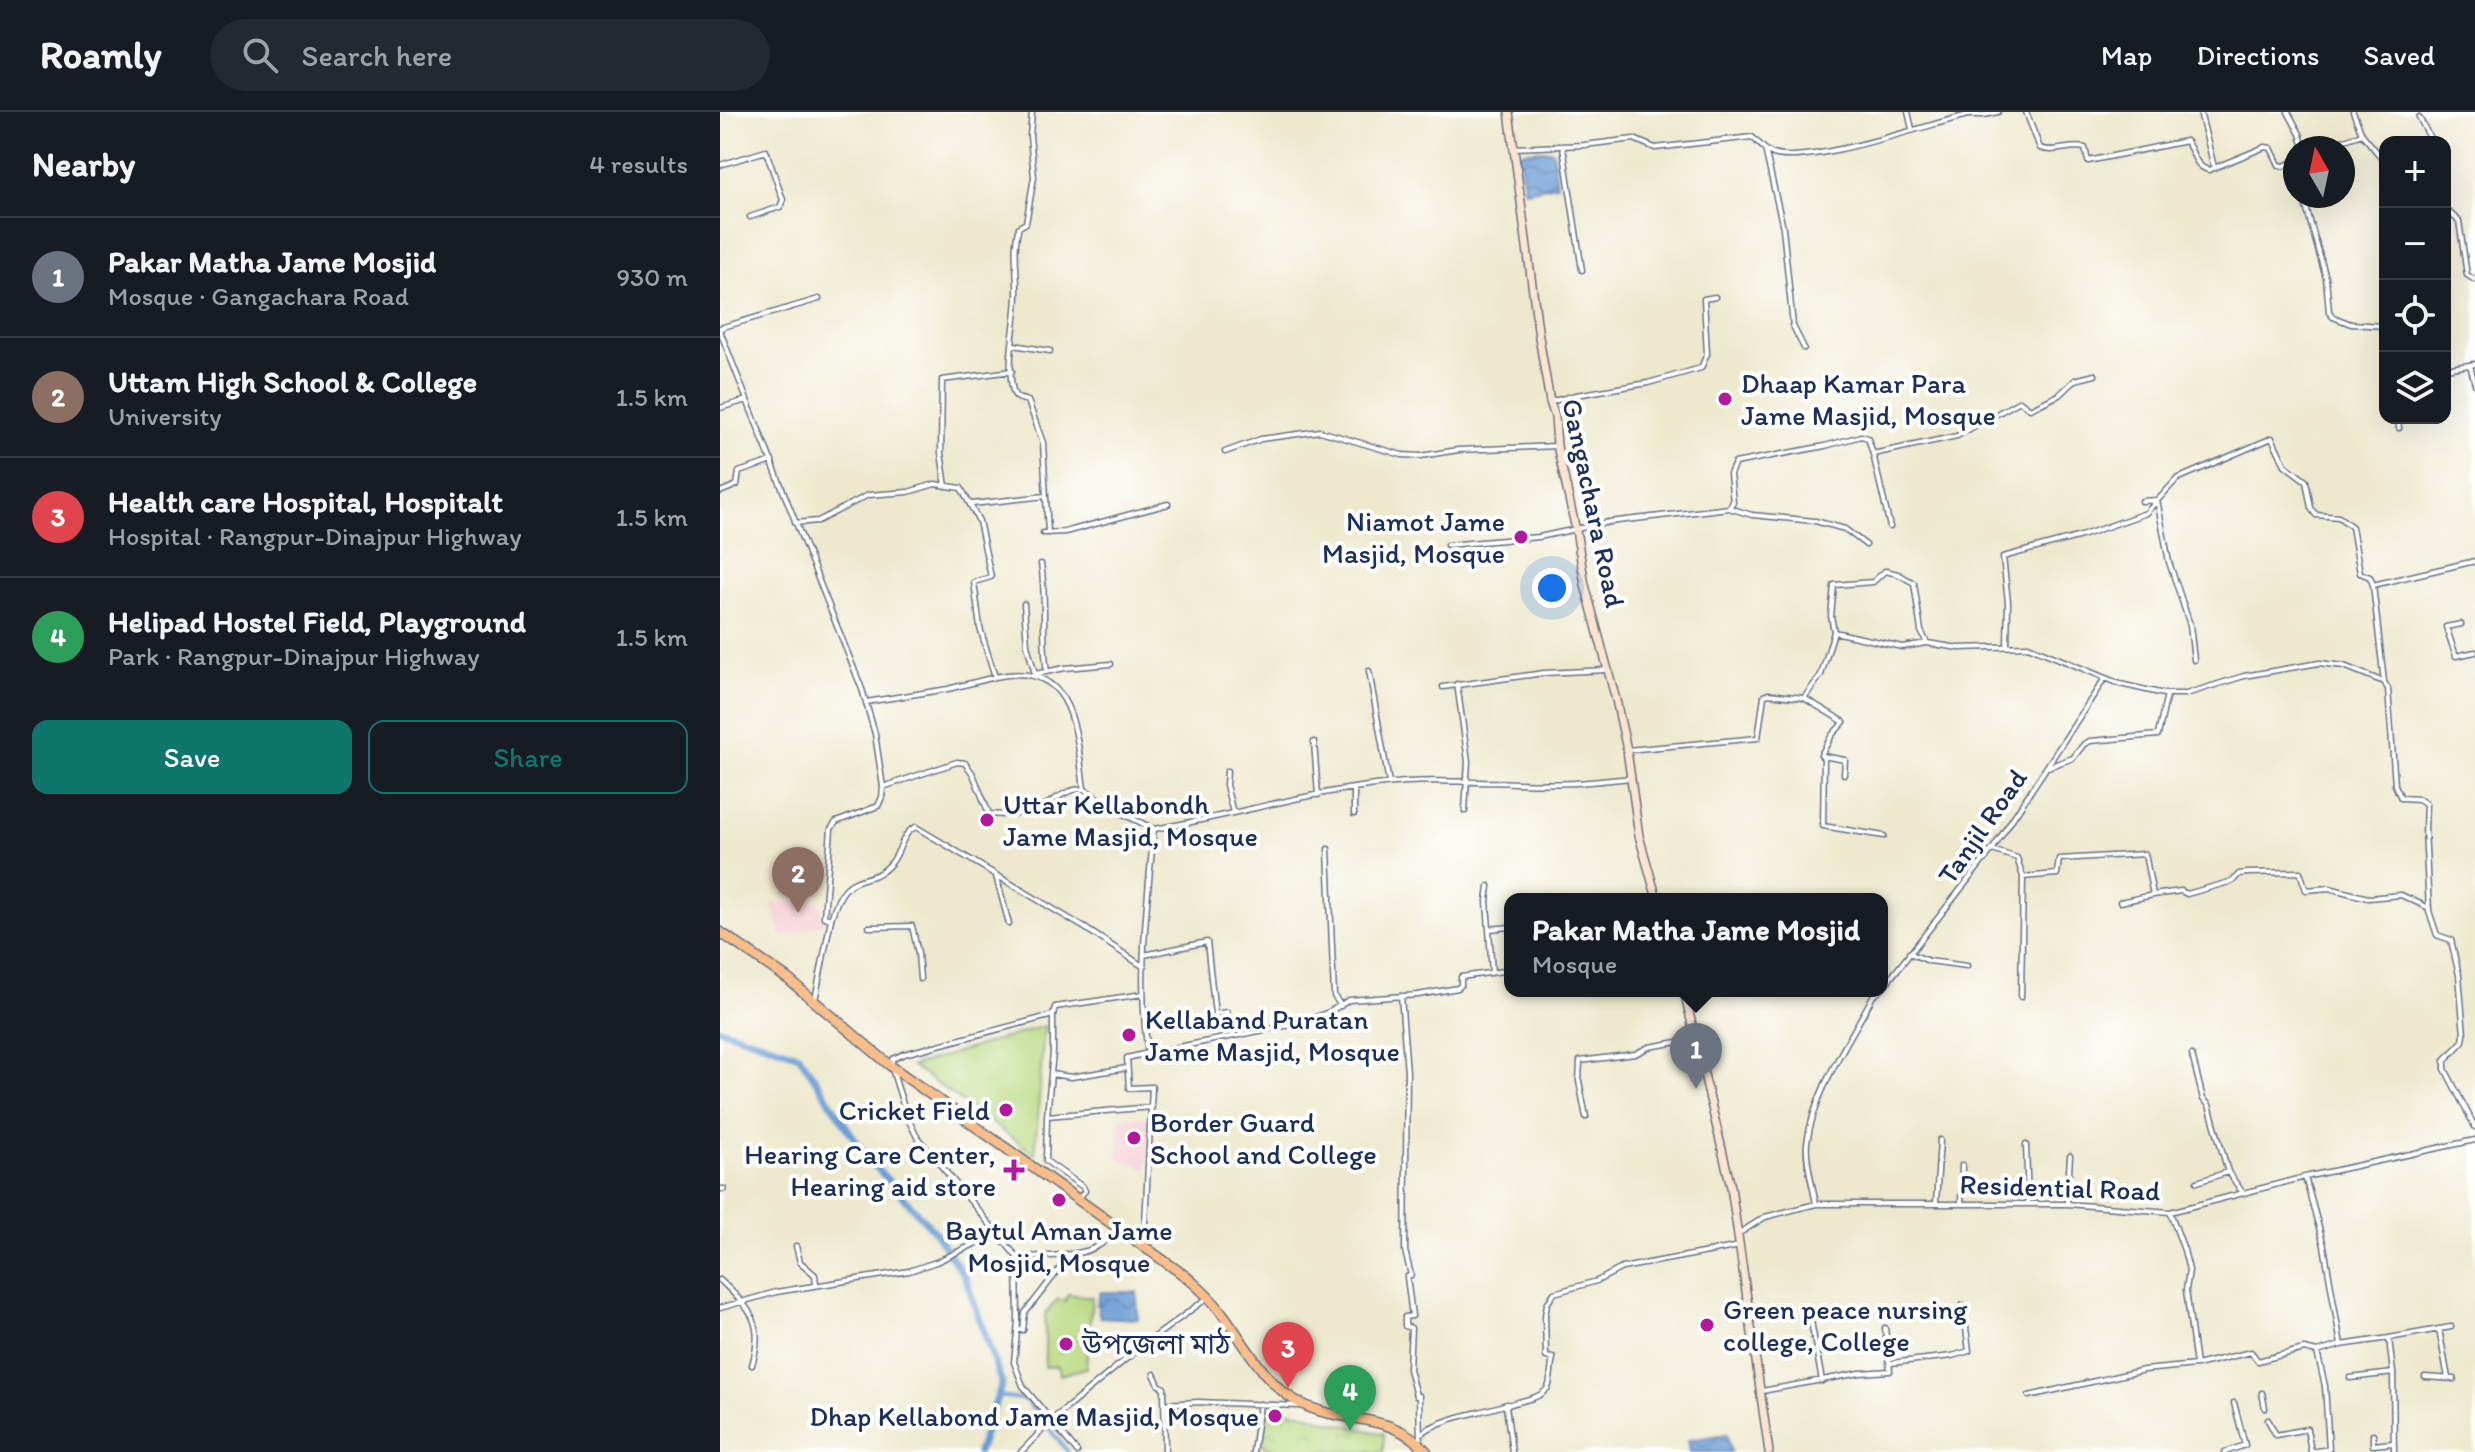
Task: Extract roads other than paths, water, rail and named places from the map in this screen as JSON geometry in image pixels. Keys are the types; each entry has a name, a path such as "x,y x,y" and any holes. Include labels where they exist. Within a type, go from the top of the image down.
{"highway":[{"path":"720,932 788,979 891,1066 1188,1278 1208,1297 1278,1388 1307,1406 1386,1423 1403,1430 1420,1439 1427,1452"}],"main road":[{"name":"Gangachara Road","path":"1509,112 1557,446 1585,585 1627,750 1639,836 1655,893"},
{"path":"1686,997 1725,1159 1769,1452"}],"street":[{"path":"1032,112 1030,136 1034,177 1029,216 1026,223 1019,227 1015,238 1017,292 1012,371 1013,393 1017,398 1028,401 1043,443 1046,533 1065,532 1168,504"},
{"path":"1908,112 1912,129"},
{"path":"1514,148 1563,147 1634,139 1655,148 1738,136 1752,137 1773,154 1790,156 1825,152 1968,115 1998,112"},
{"path":"2026,112 2037,144 2045,151 2077,146 2085,148 2088,161 2186,141 2199,167 2209,170 2265,147 2271,148 2279,165 2283,166"},
{"path":"2200,112 2214,167"},
{"path":"2288,112 2301,136"},
{"path":"2353,112 2362,134 2379,155"},
{"path":"2419,117 2429,136"},
{"path":"2355,136 2362,134"},
{"path":"1563,147 1582,270"},
{"path":"1765,149 1783,228 1793,326 1804,348"},
{"path":"720,165 766,151 783,200 775,210 750,217"},
{"path":"2306,208 2326,278 2329,312 2333,317 2351,324 2379,326"},
{"path":"2451,214 2459,221 2467,275 2475,280"},
{"path":"1550,402 1648,383 1701,368 1707,354 1704,299 1715,297"},
{"path":"819,299 720,330 866,702 875,734 883,787 878,806 836,822 831,829 824,917 831,919"},
{"path":"1014,345 1050,351"},
{"path":"2451,368 2472,365 2475,384"},
{"path":"947,486 941,453 942,380 1012,371"},
{"path":"1873,454 1957,436 2020,401 2030,409 2059,395 2075,380 2095,375"},
{"path":"720,408 747,400"},
{"path":"2399,424 2399,428"},
{"path":"1225,452 1261,439 1320,431 1411,456 1471,449 1557,446"},
{"path":"1729,508 1733,502 1730,474 1735,463 1861,436 1868,438 1890,527"},
{"path":"2007,645 2008,602 2003,557 2081,536 2146,513 2177,479 2272,438 2285,465 2306,481 2311,508 2316,515 2339,517 2352,527 2360,573 2370,577 2373,585 2384,682 2388,689 2398,795 2424,801 2428,811 2425,828 2429,908 2437,935 2451,940 2459,975 2465,1025 2463,1041 2445,1060 2445,1069 2475,1127"},
{"path":"720,492 737,485 739,472 772,461"},
{"path":"795,523 818,521 868,495 908,492 935,484 961,488 979,521 991,577 974,582 980,628 995,677"},
{"path":"971,504 1045,496"},
{"path":"2142,501 2157,501"},
{"path":"2157,501 2169,562 2190,625 2194,660"},
{"path":"1447,545 1539,537 1609,522 1729,508 1752,515 1815,521 1845,529 1866,545"},
{"path":"1423,555 1438,552"},
{"path":"2373,585 2475,561"},
{"path":"1041,564 1043,645 1047,672"},
{"path":"1804,698 1821,675 1834,632 1831,616 1834,585 1873,582 1885,571 1914,583 1921,631 1927,643"},
{"path":"1024,604 1027,645 1035,674 1111,664"},
{"path":"2461,624 2446,627 2451,646 2456,656 2475,652"},
{"path":"1834,632 1902,647 1927,643 1959,648 2028,646 2105,678 2140,690 2167,694 2186,694 2244,676 2319,663 2344,666 2384,682"},
{"path":"1443,687 1544,673 1609,670"},
{"path":"1369,671 1389,783"},
{"path":"866,702 948,689 1015,673 1034,674 1064,698 1072,721 1084,789"},
{"name":"Tanjil Road","path":"1888,981 1992,850 2105,678"},
{"path":"1457,684 1468,761 1465,811"},
{"path":"1627,750 1755,740 1759,735 1764,696 1768,694 1804,698 1844,722 1832,735 1821,756"},
{"path":"2046,768 2073,758 2090,741 2158,735 2167,694"},
{"path":"1314,742 1318,795"},
{"path":"1821,756 1845,760 1844,774"},
{"path":"1821,756 1824,759 1823,826 1884,836"},
{"path":"883,787 957,762 965,763 973,774 989,814 1038,809 1061,795 1084,789 1121,813 1154,829 1389,783 1575,783 1630,778"},
{"path":"1227,771 1226,785 1233,813"},
{"path":"1354,788 1354,814"},
{"path":"815,1002 836,902 846,886 855,880 883,871 893,861 911,828 916,827 1144,967"},
{"path":"1148,1053 1143,1018 1144,955 1154,829"},
{"path":"1328,849 1334,996 1341,1006"},
{"path":"1992,850 2017,858 2023,877 2021,997"},
{"path":"2023,877 2057,874 2059,859 2145,854 2153,895"},
{"path":"2120,902 2181,891 2187,894 2233,881 2239,874 2300,872 2306,890 2329,888 2368,898 2401,895 2429,908"},
{"path":"995,874 1009,924"},
{"path":"1489,886 1492,973"},
{"path":"869,927 912,926 920,979"},
{"path":"1490,929 1504,928"},
{"path":"1144,955 1207,942 1215,1014 1227,1012 1228,1019 1238,1018 1241,1035"},
{"path":"1909,953 1929,961 1967,966"},
{"path":"1144,1245 1152,1087 1129,1088 1127,1058 1316,1018 1349,1000 1458,988 1461,977 1504,971"},
{"path":"1078,1199 1085,1191 1083,1187 1046,1161 1055,1007 1143,994"},
{"path":"1401,996 1407,1072 1405,1251 1411,1275 1407,1277 1412,1316 1405,1317 1405,1326 1411,1328 1409,1369 1416,1396 1419,1396 1420,1439"},
{"name":"Tanjil Road","path":"1816,1204 1807,1145 1821,1094 1839,1054 1872,997"},
{"path":"1053,1015 904,1054 893,1059 891,1066 907,1117 917,1137 1017,1257 1018,1330 1014,1362 1023,1386 1077,1452"},
{"path":"1586,1117 1579,1081 1580,1061 1635,1054 1649,1047 1697,1039"},
{"path":"2192,1055 2203,1099 2209,1105 2228,1172 2243,1193"},
{"path":"1051,1074 1071,1077 1128,1068"},
{"path":"1047,1116 1152,1107"},
{"path":"1936,1203 1940,1140"},
{"name":"Residential Road","path":"1738,1234 1765,1217 1816,1204 2067,1204 2170,1212 2305,1177 2475,1140"},
{"path":"2026,1145 2028,1204"},
{"path":"2067,1204 2070,1156"},
{"path":"1961,1203 1962,1165"},
{"path":"2197,1182 2228,1172"},
{"path":"2305,1177 2324,1246 2341,1345"},
{"path":"2170,1212 2189,1270 2186,1290 2196,1365"},
{"path":"1017,1257 1086,1252 1112,1234 1116,1226"},
{"path":"720,1308 816,1285 909,1271 998,1233"},
{"path":"796,1246 800,1262 815,1275 816,1285"},
{"path":"1420,1439 1430,1426 1542,1394 1549,1385 1553,1358 1546,1357 1545,1315 1554,1293 1597,1281 1622,1268 1740,1246"},
{"path":"1018,1330 1023,1330 1025,1313 1064,1263 1066,1254"},
{"path":"720,1280 742,1301 756,1324 758,1342 752,1365"},
{"path":"1021,1452 1051,1421 1137,1350 1208,1297"},
{"path":"1891,1363 1969,1351 1963,1305"},
{"path":"1810,1316 1822,1381"},
{"path":"2029,1396 2144,1370 2196,1365 2251,1352 2258,1361 2304,1349 2317,1352 2341,1345 2451,1327"},
{"path":"1761,1391 1860,1373 1890,1371 1885,1328"},
{"path":"2425,1377 2451,1379 2439,1329"},
{"path":"2389,1338 2393,1373 2394,1452"},
{"path":"2268,1420 2276,1435 2307,1429 2311,1451 2329,1449 2325,1386 2317,1352"},
{"path":"2350,1378 2393,1373"},
{"path":"1154,1374 1164,1388 1165,1452"},
{"path":"2262,1393 2265,1408"},
{"path":"2225,1452 2245,1445 2234,1403"},
{"path":"1165,1404 1307,1406"},
{"path":"1253,1452 1260,1404"},
{"path":"1507,1404 1512,1452"},
{"path":"2373,1434 2373,1445 2393,1443"}],"water":[{"path":"1553,152 1557,185 1525,191 1518,154"},
{"path":"1101,1292 1137,1292 1138,1319 1100,1317 1097,1304"},
{"path":"1727,1434 1731,1452 1690,1452 1688,1440"}],"waterway":[{"path":"720,1029 799,1055 866,1156 934,1231 965,1277 1002,1384 978,1452"},
{"path":"998,1396 1026,1400 1068,1452"}],"place":[{"name":"Dhaap Kamar Para Jame Masjid, Mosque","path":"1725,399"},
{"name":"Niamot Jame Masjid, Mosque","path":"1521,537"},
{"name":"Uttar Kellabondh Jame Masjid, Mosque","path":"987,820"},
{"name":"Uttam High School & College","path":"798,913"},
{"name":"Kellaband Puratan Jame Masjid, Mosque","path":"1129,1035"},
{"name":"Pakar Matha Jame Mosjid","path":"1696,1089"},
{"name":"Cricket Field","path":"1006,1110"},
{"name":"Border Guard School and College","path":"1134,1138"},
{"name":"Hearing Care Center, Hearing aid store","path":"1014,1170"},
{"name":"Baytul Aman Jame Mosjid, Mosque","path":"1059,1200"},
{"name":"Green peace nursing college, College","path":"1707,1325"},
{"name":"উপজেলা মাঠ","path":"1066,1344"},
{"name":"Health care Hospital, Hospitalt","path":"1288,1388"},
{"name":"Dhap Kellabond Jame Masjid, Mosque","path":"1275,1416"},
{"name":"Helipad Hostel Field, Playground","path":"1350,1431"}]}
